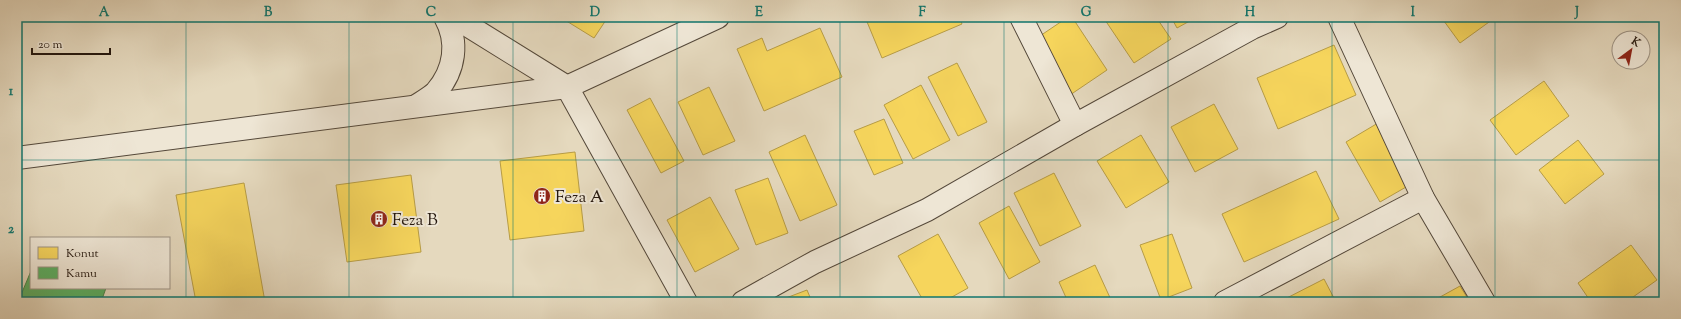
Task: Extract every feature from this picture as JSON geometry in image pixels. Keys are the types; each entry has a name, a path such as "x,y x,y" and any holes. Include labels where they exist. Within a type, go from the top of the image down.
{"street":[{"path":"416,106 435,92 449,72 454,51 452,29 445,17"},
{"path":"454,17 567,87 686,302"},
{"path":"17,158 567,87 718,17"},
{"path":"1021,17 1075,125"},
{"path":"743,302 815,262 927,210 1075,125 1252,28 1277,17"},
{"path":"1339,17 1423,198 1484,302"},
{"path":"1225,302 1423,198"}],"building: Konut":[{"path":"560,17 608,17 594,38"},
{"path":"865,17 959,17 962,24 882,58"},
{"path":"1068,17 1072,17 1107,70 1070,95 1034,40"},
{"path":"1103,17 1156,17 1171,39 1134,63"},
{"path":"1171,17 1197,17 1177,28"},
{"path":"1441,17 1496,17 1460,43"},
{"path":"820,28 842,77 764,111 737,49 762,38 767,51"},
{"path":"1334,45 1356,95 1278,129 1257,78"},
{"path":"957,63 987,122 958,136 928,77"},
{"path":"1544,81 1569,116 1516,155 1490,120"},
{"path":"921,85 950,140 913,159 884,105"},
{"path":"709,87 735,141 703,155 678,102"},
{"path":"650,98 684,161 661,173 627,110"},
{"path":"1214,104 1238,149 1195,172 1171,127"},
{"path":"884,119 903,163 874,175 854,131"},
{"path":"1378,123 1413,183 1380,202 1346,142"},
{"path":"805,135 837,205 800,221 769,152"},
{"path":"1141,135 1169,182 1126,208 1097,161"},
{"path":"1578,140 1604,174 1565,204 1539,170"},
{"name":"Feza A","path":"575,152 584,231 510,240 500,161"},
{"path":"1316,171 1339,219 1244,262 1222,214"},
{"path":"1054,173 1081,226 1040,246 1014,193"},
{"name":"Feza B","path":"411,175 421,252 347,262 336,185"},
{"path":"768,178 788,233 756,245 735,190"},
{"path":"244,183 265,302 196,302 176,195"},
{"path":"710,197 739,249 695,272 667,220"},
{"path":"1009,206 1040,262 1009,279 979,223"},
{"path":"938,234 968,288 943,302 924,302 898,256"},
{"path":"1172,234 1192,288 1161,300 1140,245"},
{"path":"1631,245 1657,280 1626,302 1591,302 1578,283"},
{"path":"1095,265 1112,302 1068,302 1059,282"},
{"path":"1324,279 1336,302 1279,302"},
{"path":"1460,286 1470,302 1431,302"},
{"path":"807,290 812,302 778,302 778,301"}],"building: Kamu":[{"path":"30,273 30,289 106,289 101,302 18,302"}],"place":[{"name":"Feza A","path":"542,196"},
{"name":"Feza B","path":"379,219"}]}
